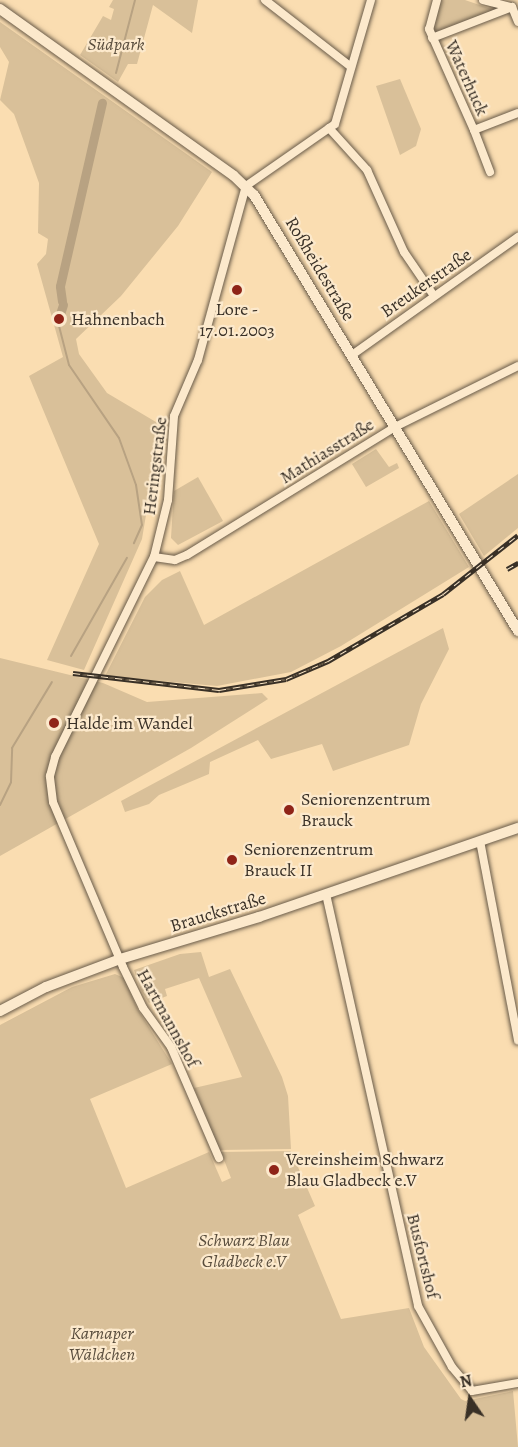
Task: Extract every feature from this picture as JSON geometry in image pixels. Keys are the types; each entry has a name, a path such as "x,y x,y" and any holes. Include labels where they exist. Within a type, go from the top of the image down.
{"street":[{"path":"265,0 351,67"},
{"path":"246,186 335,124 371,0"},
{"name":"Waterhuck","path":"437,0 429,29 490,172"},
{"path":"483,0 512,7 518,22"},
{"name":"Waterhuck","path":"432,38 512,7"},
{"name":"Roßheidestraße","path":"0,9 246,186 261,204 518,631"},
{"name":"Waterhuck","path":"474,130 518,113"},
{"path":"329,128 367,170 404,252 435,296"},
{"name":"Heringstraße","path":"120,959 53,802 50,776 55,757 154,557 161,534 174,416 198,360 246,186"},
{"name":"Breukerstraße","path":"352,355 518,237"},
{"name":"Mathiasstraße","path":"154,557 175,560 187,555 395,427 518,366"},
{"name":"Brauckstraße","path":"0,1011 46,987 120,959 326,894 518,828"},
{"path":"480,841 518,1040"},
{"name":"Busfortshof","path":"326,894 418,1306 452,1367 472,1391 518,1383"},
{"name":"Hartmannshof","path":"120,959 142,1008 171,1047 219,1158"}],"green space":[{"name":"Südpark","path":"113,0 198,0 192,33 153,5 137,64 128,64 118,82 80,55 103,16 111,20 114,9 109,7"},
{"path":"441,0 465,0 494,10 436,33 433,27"},
{"path":"0,22 212,172 178,226 121,296 76,339 79,354 107,393 161,425 142,539 84,670 47,660 99,544 29,376 63,357 37,264 46,254 48,239 38,233 39,183 14,114 0,100 9,62 0,47"},
{"path":"400,79 421,129 416,146 400,155 376,86"},
{"path":"376,449 389,467 397,463 399,468 366,487 352,464"},
{"path":"518,474 518,528 484,556 459,514"},
{"path":"198,477 223,521 178,545 171,538 174,491"},
{"path":"429,501 469,567 341,646 291,672 217,686 105,676 145,597 162,580 180,571 204,625"},
{"path":"443,628 449,649 421,704 409,745 333,771 322,744 271,759 258,740 210,762 209,774 159,795 149,804 125,812 121,801"},
{"path":"0,658 103,683 147,702 262,693 268,699 191,748 0,856"},
{"path":"201,952 209,977 230,969 282,1077 288,1096 291,1149 219,1150 194,1088 242,1077 199,978 165,989 167,996 149,1003 141,990 134,970 180,954"},
{"name":"Karnaper Wäldchen","path":"115,974 124,978 138,1010 172,1064 90,1099 126,1188 209,1152 222,1182 231,1178 221,1152 291,1151 315,1206 298,1215 341,1319 409,1308 424,1347 461,1399 465,1401 513,1391 518,1447 0,1447 0,1025 72,987"}],"waterway":[{"name":"Hahnenbach","path":"116,73 135,0"},
{"name":"Hahnenbach","path":"62,301 60,286 102,103"},
{"name":"Hahnenbach","path":"59,317 63,305"},
{"name":"Hahnenbach","path":"59,326 69,365 119,438 136,485 142,525 134,543"},
{"name":"Hahnenbach","path":"71,656 127,558"},
{"name":"Hahnenbach","path":"0,805 11,782 12,748 52,682"}],"railway":[{"path":"73,673 219,690 286,679 328,661 443,594 518,535"},
{"path":"507,569 518,563"}],"place":[{"name":"Lore - 17.01.2003","path":"237,290"},
{"name":"Hahnenbach","path":"59,319"},
{"name":"Halde im Wandel","path":"54,723"},
{"name":"Seniorenzentrum Brauck","path":"289,810"},
{"name":"Seniorenzentrum Brauck II","path":"232,860"},
{"name":"Vereinsheim Schwarz Blau Gladbeck e.V","path":"274,1170"}],"park label":[{"name":"Schwarz Blau Gladbeck e.V","path":"244,1251"}]}
